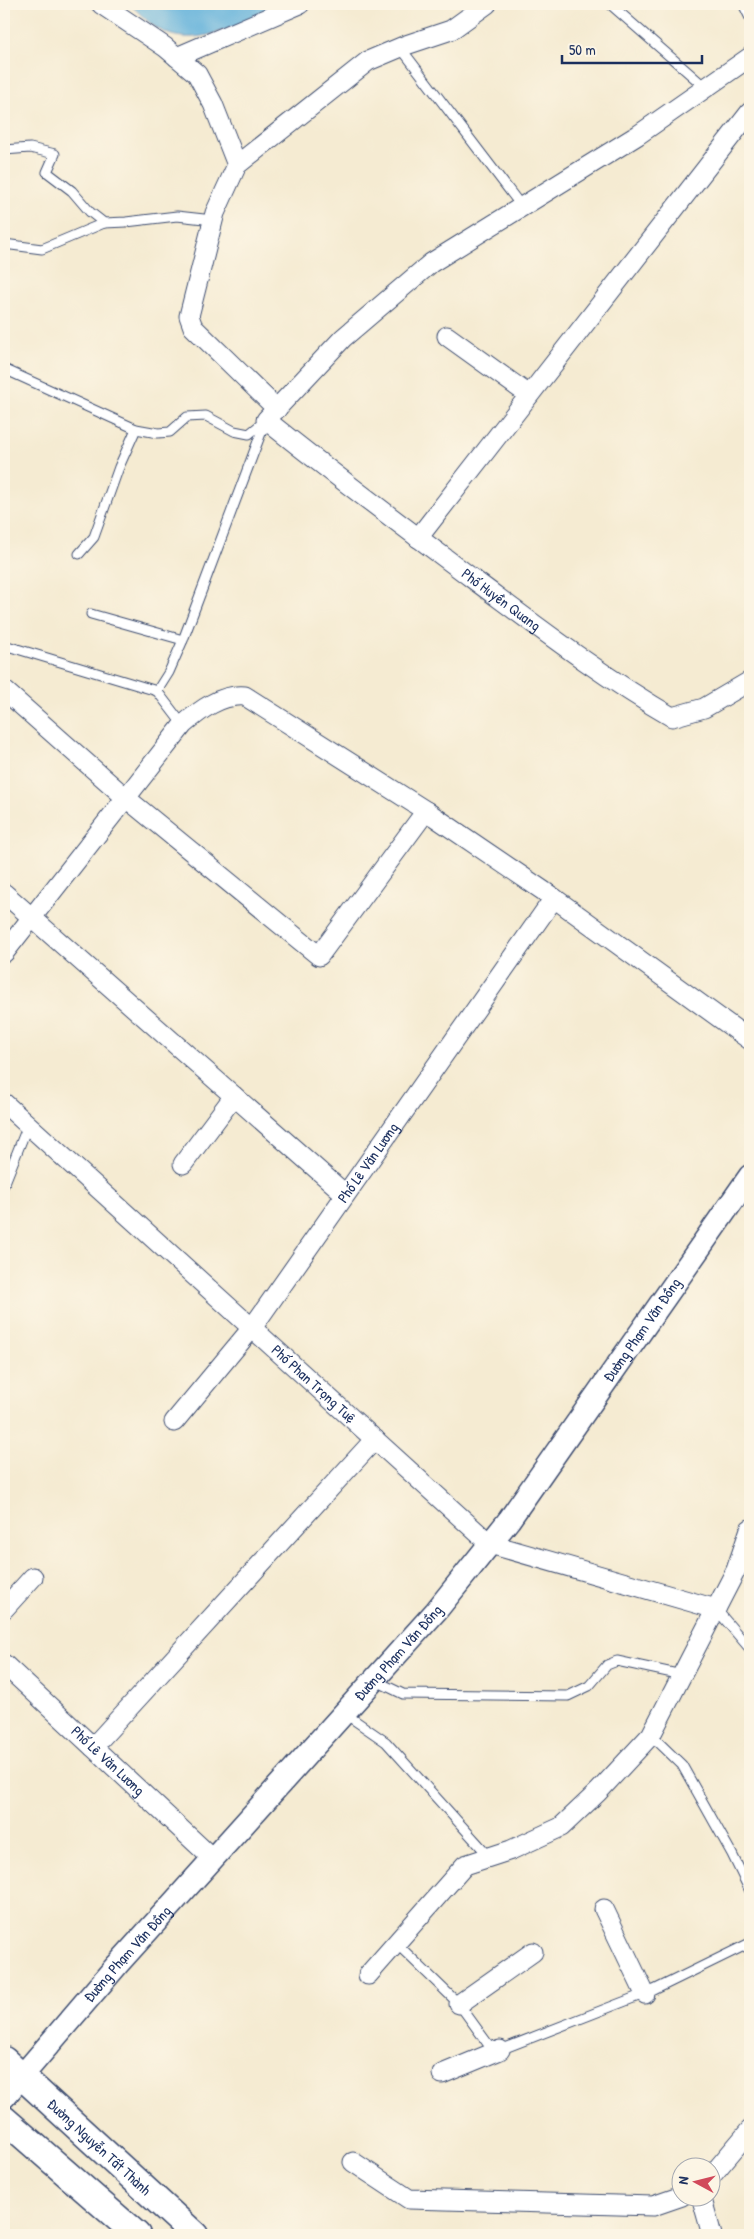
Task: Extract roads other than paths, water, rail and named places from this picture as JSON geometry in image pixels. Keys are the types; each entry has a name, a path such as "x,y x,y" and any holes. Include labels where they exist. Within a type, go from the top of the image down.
{"main road":[{"name":"Đường Nguyễn Tất Thành","path":"13,2068 190,2234"},
{"path":"4,2119 137,2235"}],"street":[{"path":"101,4 198,74 213,104 237,165 368,61 400,47 450,30 487,4"},
{"path":"177,57 300,4"},
{"path":"272,414 344,338 431,263 638,135 750,57"},
{"path":"418,538 750,112"},
{"name":"Phố Huyền Quang","path":"237,165 213,220 189,316 193,327 272,414 418,538 636,696 672,717 704,708 750,681"},
{"path":"447,336 529,395"},
{"path":"4,690 126,798 319,956 426,810"},
{"path":"4,953 183,724 200,710 230,697 245,696 426,810 554,898 750,1040"},
{"path":"4,893 345,1194"},
{"name":"Phố Lê Văn Lương","path":"174,1422 252,1328 554,898"},
{"path":"184,1164 234,1096"},
{"name":"Phố Phan Trọng Tuệ","path":"4,1103 490,1544"},
{"name":"Đường Phạm Văn Đồng","path":"4,2098 13,2068 124,1958 436,1611 509,1520 750,1176"},
{"path":"93,1747 375,1439"},
{"path":"368,1974 465,1865 511,1850 561,1827 598,1792 651,1735 716,1609 743,1570 750,1529"},
{"path":"490,1544 716,1609"},
{"path":"4,1609 33,1577"},
{"name":"Phố Lê Văn Lương","path":"4,1664 213,1859"},
{"path":"604,1909 645,1994"},
{"path":"459,2004 533,1952"},
{"path":"442,2074 500,2050"},
{"path":"722,2163 750,2130"},
{"path":"353,2162 409,2199 653,2206 672,2199"},
{"path":"704,2206 712,2235"}],"lane":[{"path":"610,4 706,89"},
{"path":"743,4 750,18"},
{"path":"400,47 522,207"},
{"path":"4,150 30,148 55,154 47,172 72,191 90,212 104,223"},
{"path":"4,244 42,249 104,223 177,216 213,220"},
{"path":"4,369 136,429 158,433 170,432 187,418 206,416 234,430 249,434 272,414"},
{"path":"157,691 184,640 272,414"},
{"path":"79,554 94,537 119,467 136,429"},
{"path":"91,614 184,640"},
{"path":"4,645 157,691 183,724"},
{"path":"4,1185 28,1125"},
{"path":"716,1609 750,1649"},
{"path":"374,1680 403,1694 568,1696 589,1686 608,1665 617,1661 682,1675"},
{"path":"344,1713 386,1742 489,1856"},
{"path":"651,1735 682,1765 732,1854 750,1891"},
{"path":"396,1943 459,2004 488,2044 500,2050 645,1994 750,1943"}],"water":[{"path":"129,4 286,4 225,30 192,37 176,36 162,31"}]}
